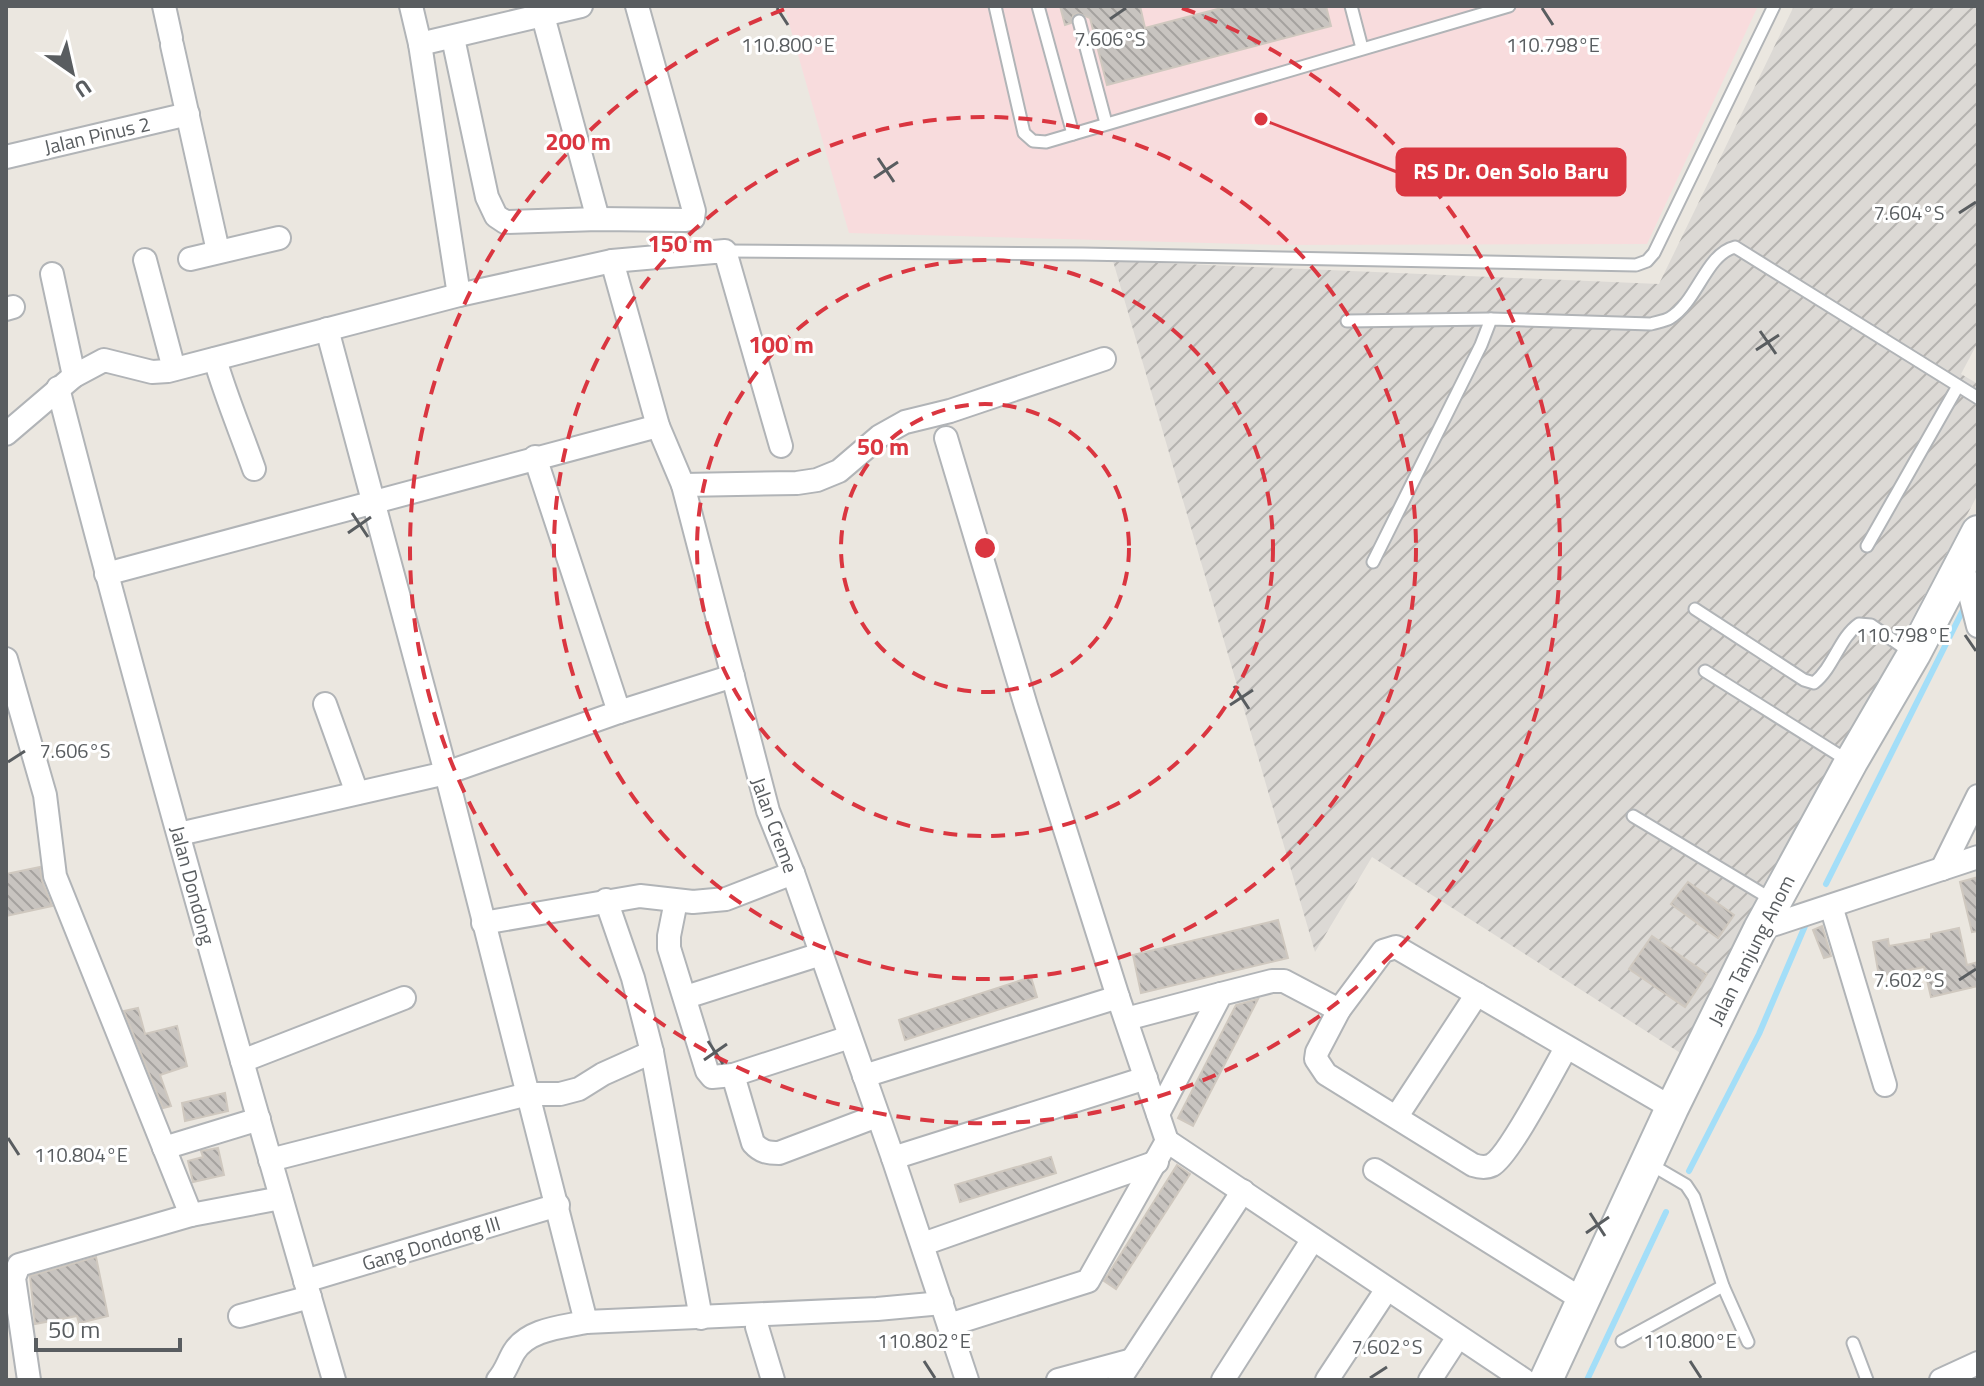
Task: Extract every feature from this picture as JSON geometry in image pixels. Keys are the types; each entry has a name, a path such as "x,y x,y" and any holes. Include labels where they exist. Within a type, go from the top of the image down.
{"main road":[{"name":"Jalan Tanjung Anom","path":"1546,1380 1672,1108 1760,929 1914,654 1978,532"}],"street":[{"path":"164,6 218,251"},
{"path":"411,6 420,44 459,295"},
{"path":"420,44 581,6"},
{"path":"453,38 487,197 496,216 505,222 686,220 694,215 637,6"},
{"path":"543,16 598,219"},
{"name":"Jalan Pinus 2","path":"6,157 188,114"},
{"path":"190,259 279,238"},
{"path":"6,434 66,382 104,360 152,372 174,369 459,295 612,261 725,251 781,446"},
{"path":"145,260 174,369"},
{"name":"Jalan Creme","path":"612,261 658,426 683,485 768,811 793,873 893,1158 967,1380"},
{"name":"Jalan Dondong","path":"52,274 66,382 106,574 334,1380"},
{"path":"327,329 446,773 586,1322"},
{"path":"215,359 229,407 254,469"},
{"path":"683,485 817,480 839,471 880,436 905,422 950,411 1104,359"},
{"path":"106,574 658,426"},
{"path":"946,438 1026,706 1167,1141 1524,1380"},
{"path":"535,457 619,712"},
{"path":"1962,563 1978,626"},
{"path":"6,659 45,795 55,876 191,1215"},
{"path":"179,834 446,773 733,676"},
{"path":"325,704 357,793"},
{"path":"1942,869 1978,796"},
{"path":"1760,929 1978,857"},
{"path":"483,923 640,896 676,901 726,899 793,873"},
{"path":"606,900 633,978 652,1052 701,1318"},
{"path":"676,901 669,948 709,1074 717,1078 733,1075 850,1037"},
{"path":"1831,906 1885,1085"},
{"path":"1566,1048 1500,1159 1490,1166 1473,1165 1326,1074 1316,1059 1339,1010 1383,951 1389,948 1402,950 1672,1108"},
{"path":"686,997 821,954"},
{"path":"1126,1019 1272,981 1284,981 1300,987 1339,1010"},
{"path":"1158,1114 1221,994"},
{"path":"1397,1116 1477,994"},
{"path":"864,1076 1118,997"},
{"path":"242,1061 404,998"},
{"path":"270,1160 528,1094 560,1094 579,1089 603,1074 652,1052"},
{"path":"733,1075 753,1143 768,1153 779,1153 877,1116"},
{"path":"893,1158 1146,1078"},
{"path":"164,1148 259,1119"},
{"path":"949,1325 1088,1281 1167,1141"},
{"path":"923,1244 1157,1162"},
{"path":"1375,1170 1583,1300"},
{"path":"1119,1380 1243,1191"},
{"path":"29,1380 14,1278 19,1265 191,1215 281,1198"},
{"name":"Gang Dondong III","path":"240,1316 308,1289 558,1205"},
{"path":"1223,1380 1313,1239"},
{"path":"1327,1380 1387,1289"},
{"path":"498,1380 514,1351 525,1340 553,1329 586,1322 942,1303"},
{"path":"757,1327 773,1380"},
{"path":"1430,1380 1458,1337"},
{"path":"1067,1379 1132,1360"},
{"path":"1941,1380 1978,1363"}],"lane":[{"path":"995,6 1024,133 1033,141 1046,142 1509,6"},
{"path":"1038,6 1073,134"},
{"path":"1351,6 1362,48"},
{"path":"725,251 1083,254 1636,265 1647,261 1654,253 1774,6"},
{"path":"1079,21 1106,123"},
{"path":"1347,321 1491,319 1651,324 1670,318 1690,298 1719,255 1735,247 1978,398"},
{"path":"1373,562 1491,319"},
{"path":"1867,546 1958,386"},
{"path":"1695,609 1804,680 1814,683 1824,674 1851,630 1859,624 1871,625 1914,654"},
{"path":"1705,671 1851,762"},
{"path":"1633,816 1775,901"},
{"path":"1648,1163 1686,1185 1694,1197 1723,1286 1748,1342"},
{"path":"1622,1341 1723,1286"},
{"path":"1853,1343 1867,1380"}],"shaded area":[{"path":"784,6 1758,6 1647,244 1278,245 849,233"},
{"path":"1794,6 1978,6 1978,342 1961,374 1978,384 1978,494 1682,1054 1372,857 1315,952 1113,261 1659,284"}],"building":[{"path":"1060,6 1140,6 1145,28 1229,6 1326,6 1331,26 1107,85 1090,18 1078,13 1071,23 1065,25"},
{"path":"40,867 52,906 6,916 6,874"},
{"path":"1978,877 1978,931 1972,932 1960,882"},
{"path":"1688,882 1734,915 1718,938 1671,904"},
{"path":"1278,920 1288,958 1141,993 1133,955"},
{"path":"1822,926 1831,956 1824,958 1813,930"},
{"path":"1959,928 1967,965 1978,962 1978,986 1931,997 1924,967 1879,976 1873,942 1888,939 1889,946 1931,939 1931,934"},
{"path":"1652,936 1707,974 1685,1007 1629,969"},
{"path":"1031,977 1037,997 905,1040 899,1020"},
{"path":"1258,999 1193,1126 1178,1118 1236,1005"},
{"path":"138,1008 145,1034 177,1026 187,1066 160,1075 171,1106 163,1108 124,1011"},
{"path":"225,1093 228,1111 185,1121 182,1103"},
{"path":"218,1148 224,1175 193,1182 188,1161 203,1157 201,1151"},
{"path":"1051,1157 1056,1173 960,1202 955,1185"},
{"path":"1177,1165 1190,1174 1116,1289 1104,1281"},
{"path":"96,1257 108,1316 79,1323 77,1316 35,1324 30,1276"}],"waterway":[{"path":"1826,884 1963,610"},
{"path":"1689,1171 1759,1034 1808,919"},
{"path":"1587,1380 1666,1212"}],"place":[{"name":"RS Dr. Oen Solo Baru","path":"1261,119"}]}
